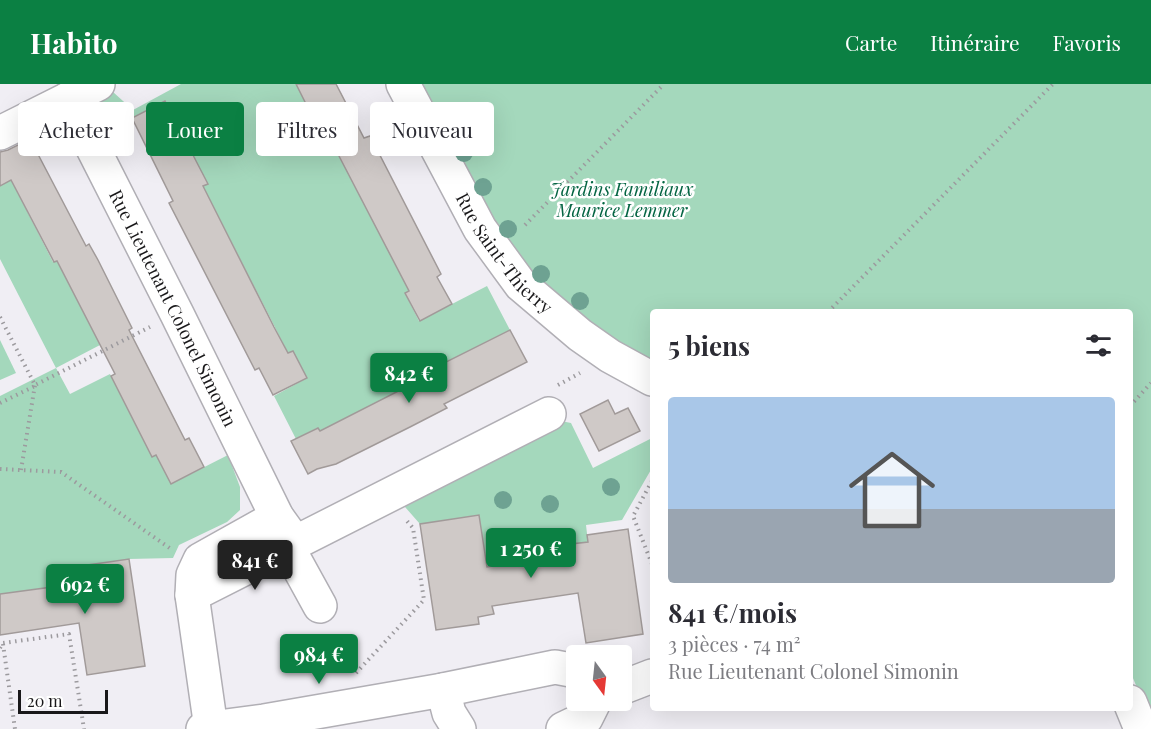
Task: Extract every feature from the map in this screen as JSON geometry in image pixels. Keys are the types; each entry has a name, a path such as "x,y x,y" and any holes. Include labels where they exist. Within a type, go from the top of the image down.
{"street":[{"path":"0,134 98,84"},
{"name":"Rue Saint-Thierry","path":"403,84 480,230 521,285 580,335 610,356 650,379"},
{"name":"Rue Lieutenant Colonel Simonin","path":"68,99 177,314 320,606"},
{"path":"549,414 387,496 286,535 200,560 193,575 192,595 207,728 264,721 443,690 555,667 566,669"},
{"path":"192,595 286,535"},
{"path":"632,684 650,677"},
{"path":"443,690 449,713 459,729"},
{"path":"1133,709 1141,729"},
{"path":"563,729 586,718 590,711"}],"path":[{"path":"525,225 664,84"},
{"path":"831,309 1053,84"},
{"path":"0,403 177,314"},
{"path":"0,317 35,385 21,470"},
{"path":"549,414 540,395 610,356"},
{"path":"1133,402 1151,384"},
{"path":"0,469 61,472 176,553 200,560"},
{"path":"650,485 633,516 650,559"},
{"path":"352,705 352,678 424,600 413,528 387,496"},
{"path":"15,729 2,646 69,634 84,729"}],"green space":[{"path":"181,84 296,84 305,102 256,102 256,156 358,156 358,135 409,291 405,293 419,321 487,286 510,330 428,371 430,375 320,431 317,428 296,439 274,396 307,378 293,351 288,353 203,186 207,184 193,156 244,156 244,102 148,102"},
{"name":"Jardins Familiaux Maurice Lemmer","path":"419,84 1151,84 1151,721 1133,678 1133,309 650,309 650,367 593,330 518,261 459,156 494,156 494,102 429,102"},
{"path":"113,92 124,102 101,102 104,99"},
{"path":"146,103 146,111 134,117 134,109"},
{"path":"11,180 53,262 57,261 100,345 56,368 0,259 0,186"},
{"path":"0,340 16,373 0,380"},
{"path":"56,368 70,394 110,374 152,456 156,455 171,484 228,455 240,487 240,510 227,522 179,545 173,558 129,559 88,565 89,573 73,576 74,584 0,594 0,396"},
{"path":"556,420 571,423 593,468 650,439 650,471 622,520 586,525 588,542 572,544 573,554 487,567 479,515 420,524 398,499"}],"building":[{"path":"296,84 336,84 345,102 305,102"},
{"path":"146,111 146,146 134,122 134,117"},
{"path":"358,126 364,138 370,136 370,156 380,156 441,274 437,277 452,304 420,321 405,293 409,291 339,156 358,156"},
{"path":"18,145 18,156 39,156 86,246 89,244 98,260 132,328 129,330 185,440 189,438 204,467 171,484 156,455 152,457 111,376 115,374 57,261 54,262 11,180 0,186 0,152"},
{"path":"151,156 193,156 208,184 203,186 274,327 288,353 293,351 307,378 273,395 259,368 255,370 169,203 173,201"},
{"path":"510,330 527,362 444,404 447,408 410,427 336,464 308,474 291,441 318,428 320,431 430,375 428,371"},
{"path":"608,400 615,414 628,408 640,431 599,451 580,414"},
{"path":"479,515 487,567 573,554 571,544 588,542 587,535 628,529 643,634 586,643 578,593 492,606 494,614 478,617 479,624 436,630 420,524"},
{"path":"129,559 145,666 87,675 79,623 0,635 0,594 74,584 73,576 89,573 88,565"}]}
